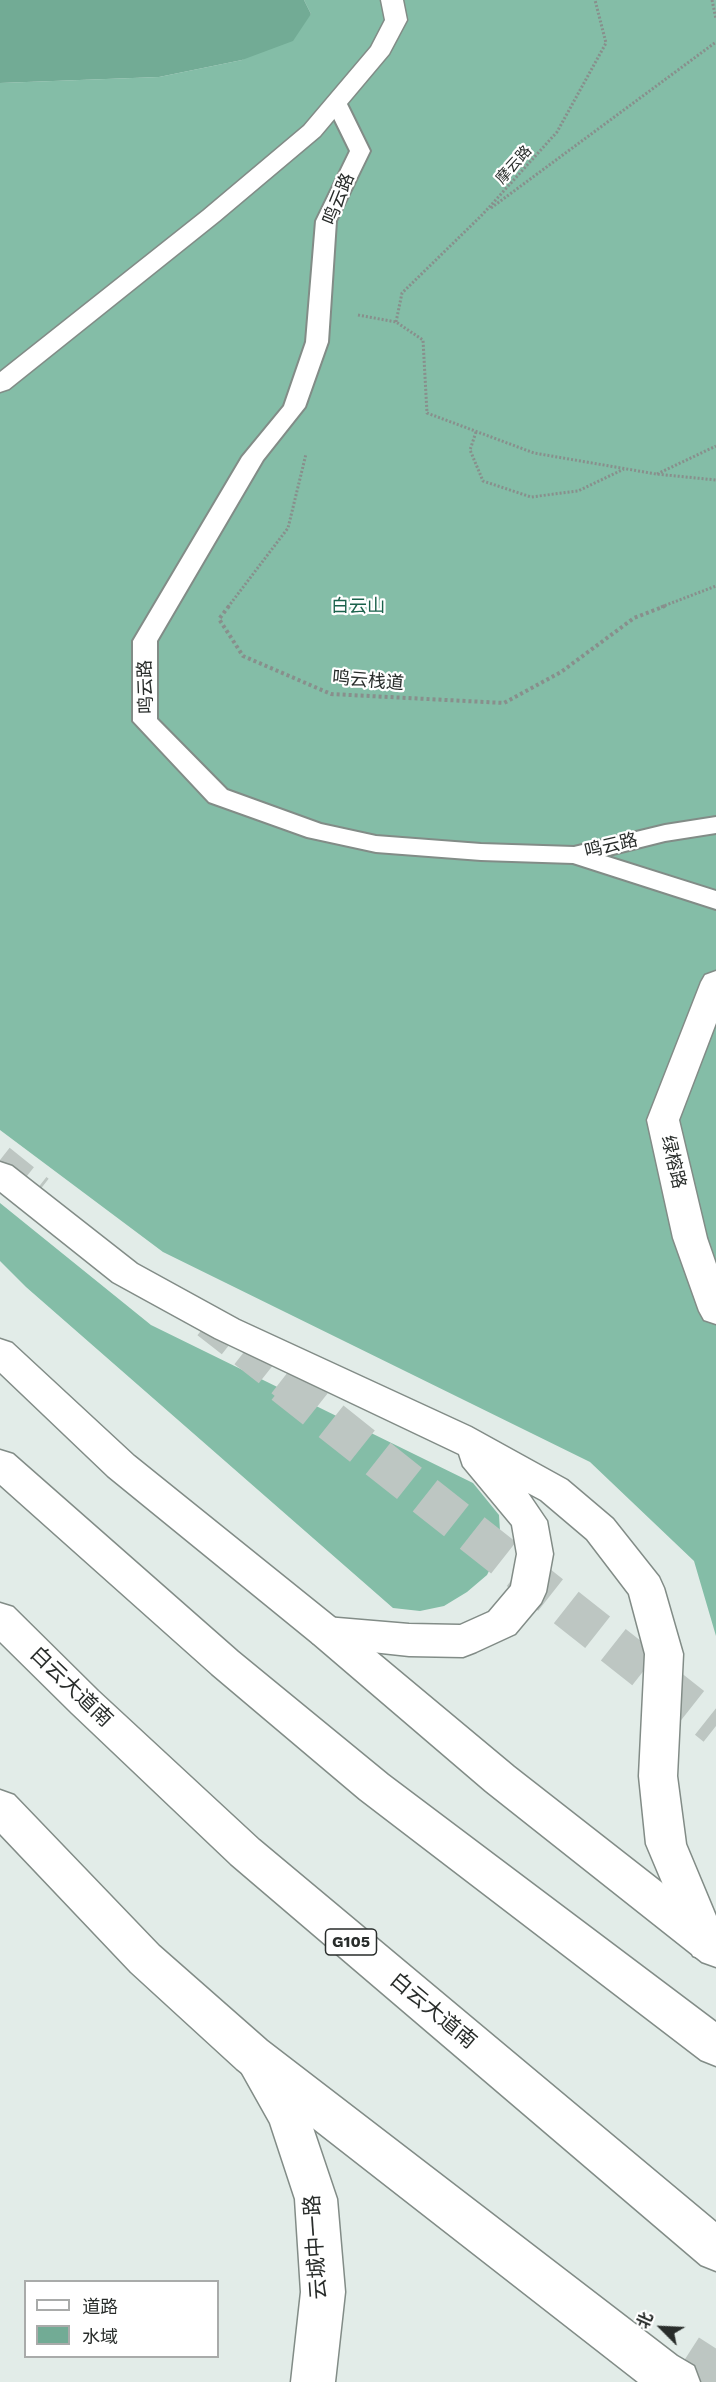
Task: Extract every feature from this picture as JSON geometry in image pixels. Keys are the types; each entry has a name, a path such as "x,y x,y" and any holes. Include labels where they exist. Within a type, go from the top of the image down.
{"main road":[{"path":"0,384 312,131 381,49 396,20 392,0"},
{"name":"绿榕路","path":"716,982 663,1120 690,1238 716,1311"},
{"path":"0,1174 125,1273 227,1329 458,1437 554,1490 600,1529 646,1588 664,1654 658,1776 666,1844 712,1946"},
{"path":"0,1352 122,1466 326,1632 500,1779 712,1946"},
{"path":"326,1632 409,1640 463,1641 502,1623 528,1592 535,1554 529,1521 497,1479 458,1437"},
{"path":"0,1464 225,1663 374,1787 716,2047"},
{"name":"白云大道南","path":"0,1618 85,1702 245,1852 716,2250"},
{"path":"0,1807 145,1959 252,2055 661,2372 678,2382"},
{"name":"云城中一路","path":"252,2055 289,2115 316,2199 323,2292 313,2382"}],"lane":[{"name":"鸣云路","path":"336,102 360,151 326,221 317,342 294,407 253,457 145,641 145,721 218,796 316,831 376,844 481,852 574,855 665,833 716,825"},
{"path":"574,855 716,900"}],"path":[{"name":"摩云路","path":"476,431 427,413 423,340 396,322 402,293 483,214 557,132 606,43 595,0"},
{"path":"712,0 716,19"},
{"path":"483,214 716,42"},
{"name":"鸣云栈道","path":"294,407 311,435 288,528 219,619 243,656 320,690 331,694 504,703 561,672 634,618 716,586"},
{"path":"625,469 578,491 531,497 483,481 470,450 476,431 534,453 656,474 716,480"},
{"path":"656,474 716,446"}],"green space":[{"name":"白云山","path":"304,0 716,0 716,1636 694,1561 590,1462 163,1252 0,1130 0,83 159,77 242,60 311,14"},
{"path":"0,1203 151,1325 473,1483 499,1515 501,1547 487,1575 467,1592 444,1606 420,1611 393,1608 26,1287 0,1261"}],"water":[{"path":"0,0 304,0 311,14 293,41 242,60 159,77 0,83"}],"tunnel":[{"path":"0,1160 39,1191"},
{"path":"207,1323 286,1385"},
{"path":"284,1384 716,1726"},
{"path":"694,2382 716,2348"}]}
